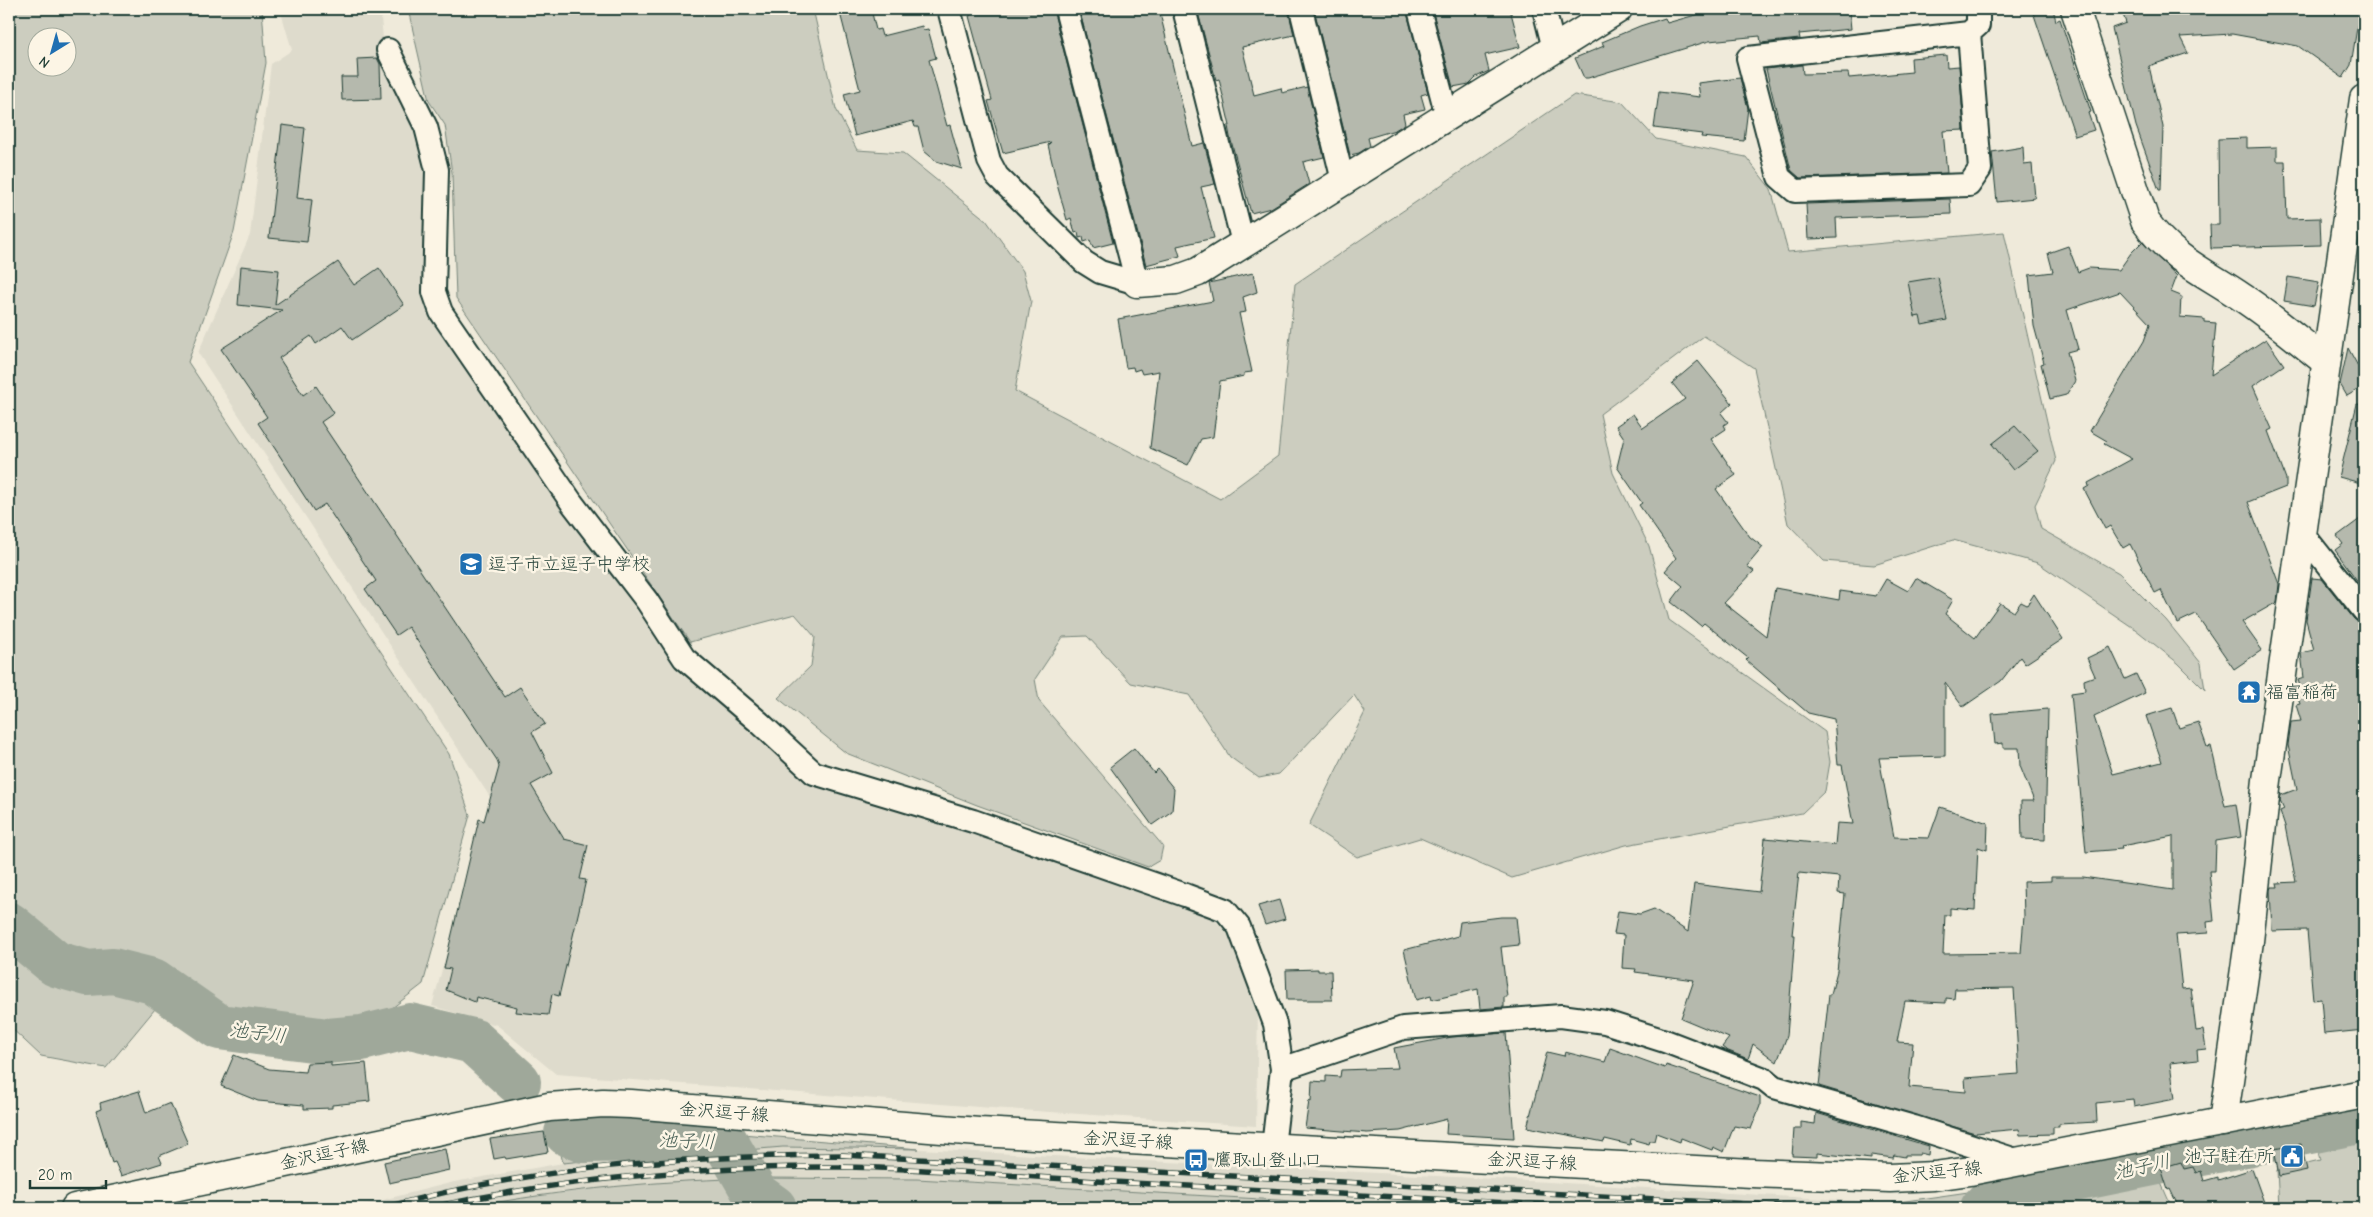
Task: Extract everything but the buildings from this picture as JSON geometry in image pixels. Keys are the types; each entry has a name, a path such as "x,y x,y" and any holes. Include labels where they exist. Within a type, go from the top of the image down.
{"main road":[{"path":"1137,283 1176,280 1198,272 1618,9"},
{"path":"2075,9 2145,221 2154,234 2176,256 2244,298 2325,361"},
{"path":"2223,1122 2249,941 2267,780 2303,534 2325,361 2364,99"},
{"name":"金沢逗子線","path":"75,1208 570,1104 630,1104 979,1132 1752,1173 1890,1178 1934,1176 2019,1161 2364,1094"}],"street":[{"path":"950,9 989,161 997,176 1084,262 1100,272 1137,283"},
{"path":"1066,9 1137,283"},
{"path":"1184,9 1243,243"},
{"path":"1301,9 1343,181"},
{"path":"1419,9 1447,116"},
{"path":"1544,9 1554,49"},
{"path":"1969,33 1980,169 1969,185 1795,191 1779,177 1748,58 1969,33 1978,25 1978,9"},
{"path":"388,50 426,127 437,170 434,292 441,312 572,503 647,601 684,658 814,772 973,821 1185,894 1224,910 1239,927 1275,1024 1282,1070 1273,1147"},
{"path":"2303,534 2364,611"},
{"path":"1282,1070 1403,1028 1561,1016 1605,1022 1665,1041 1764,1079 1774,1087 1914,1126 2019,1161"}],"shaded area":[{"path":"9,9 262,9 266,63 234,232 188,362 449,754 470,815 423,984 374,1022 155,1009 106,1068 41,1056 9,1026"},
{"name":"逗子市立逗子中学校","path":"280,9 380,9 385,57 433,170 427,279 422,285 428,310 680,673 769,742 809,781 1206,910 1232,939 1258,1009 1256,1126 992,1108 556,1074 497,1025 432,1006 490,797 198,353 250,235 271,64 292,50"},
{"path":"408,9 813,9 836,109 857,150 903,153 986,220 1023,271 1031,301 1015,391 1220,499 1278,456 1295,284 1574,95 1622,102 1656,139 1746,157 1771,189 1788,252 2004,232 2056,461 2035,505 2041,529 2119,573 2166,620 2201,663 2205,690 2178,663 2135,629 2038,563 1953,540 1874,565 1824,561 1788,524 1754,368 1704,336 1600,414 1613,473 1649,546 1669,620 1825,732 1830,762 1825,791 1802,813 1626,845 1512,878 1420,838 1357,857 1309,825 1365,712 1354,695 1279,774 1259,778 1230,757 1189,695 1131,683 1087,636 1063,637 1035,679 1039,701 1163,846 1160,860 1148,867 977,805 846,753 778,698 811,666 815,637 795,614 690,642 456,298 452,173 445,125 429,101"},
{"path":"594,1127 710,1133 717,1148 563,1163 555,1129"},
{"path":"2364,1129 2364,1208 2279,1208 2277,1170 2320,1160 2315,1139"},
{"path":"742,1134 919,1149 783,1147 747,1150"},
{"path":"783,1147 919,1149 1549,1182 1892,1203 1970,1205 1967,1208 1414,1208 917,1179 764,1178 747,1150"},
{"path":"717,1148 733,1179 566,1191 466,1208 351,1208 454,1182 563,1163"},
{"path":"2154,1167 2172,1208 2059,1208 2001,1205 2008,1198"},
{"path":"764,1178 917,1179 1414,1208 466,1208 577,1191 652,1183"},
{"path":"1982,1190 1970,1205 1892,1203"}],"waterway":[{"name":"池子川","path":"9,925 56,964 88,973 113,971 153,981 219,1027 328,1041 362,1038 410,1026 473,1041 518,1082"},
{"name":"池子川","path":"1983,1208 1995,1195 2364,1120"},
{"name":"池子川","path":"567,1133 583,1140 723,1138 756,1195 774,1208"}],"railway":[{"path":"383,1208 496,1182 611,1166 727,1158 843,1155 1822,1208"},
{"path":"427,1208 529,1189 632,1176 788,1167 942,1171 1605,1208"}],"place":[{"name":"逗子市立逗子中学校","path":"471,564"},
{"name":"福富稲荷","path":"2249,692"},
{"name":"池子駐在所","path":"2292,1156"},
{"name":"鷹取山登山口","path":"1196,1160"}]}
